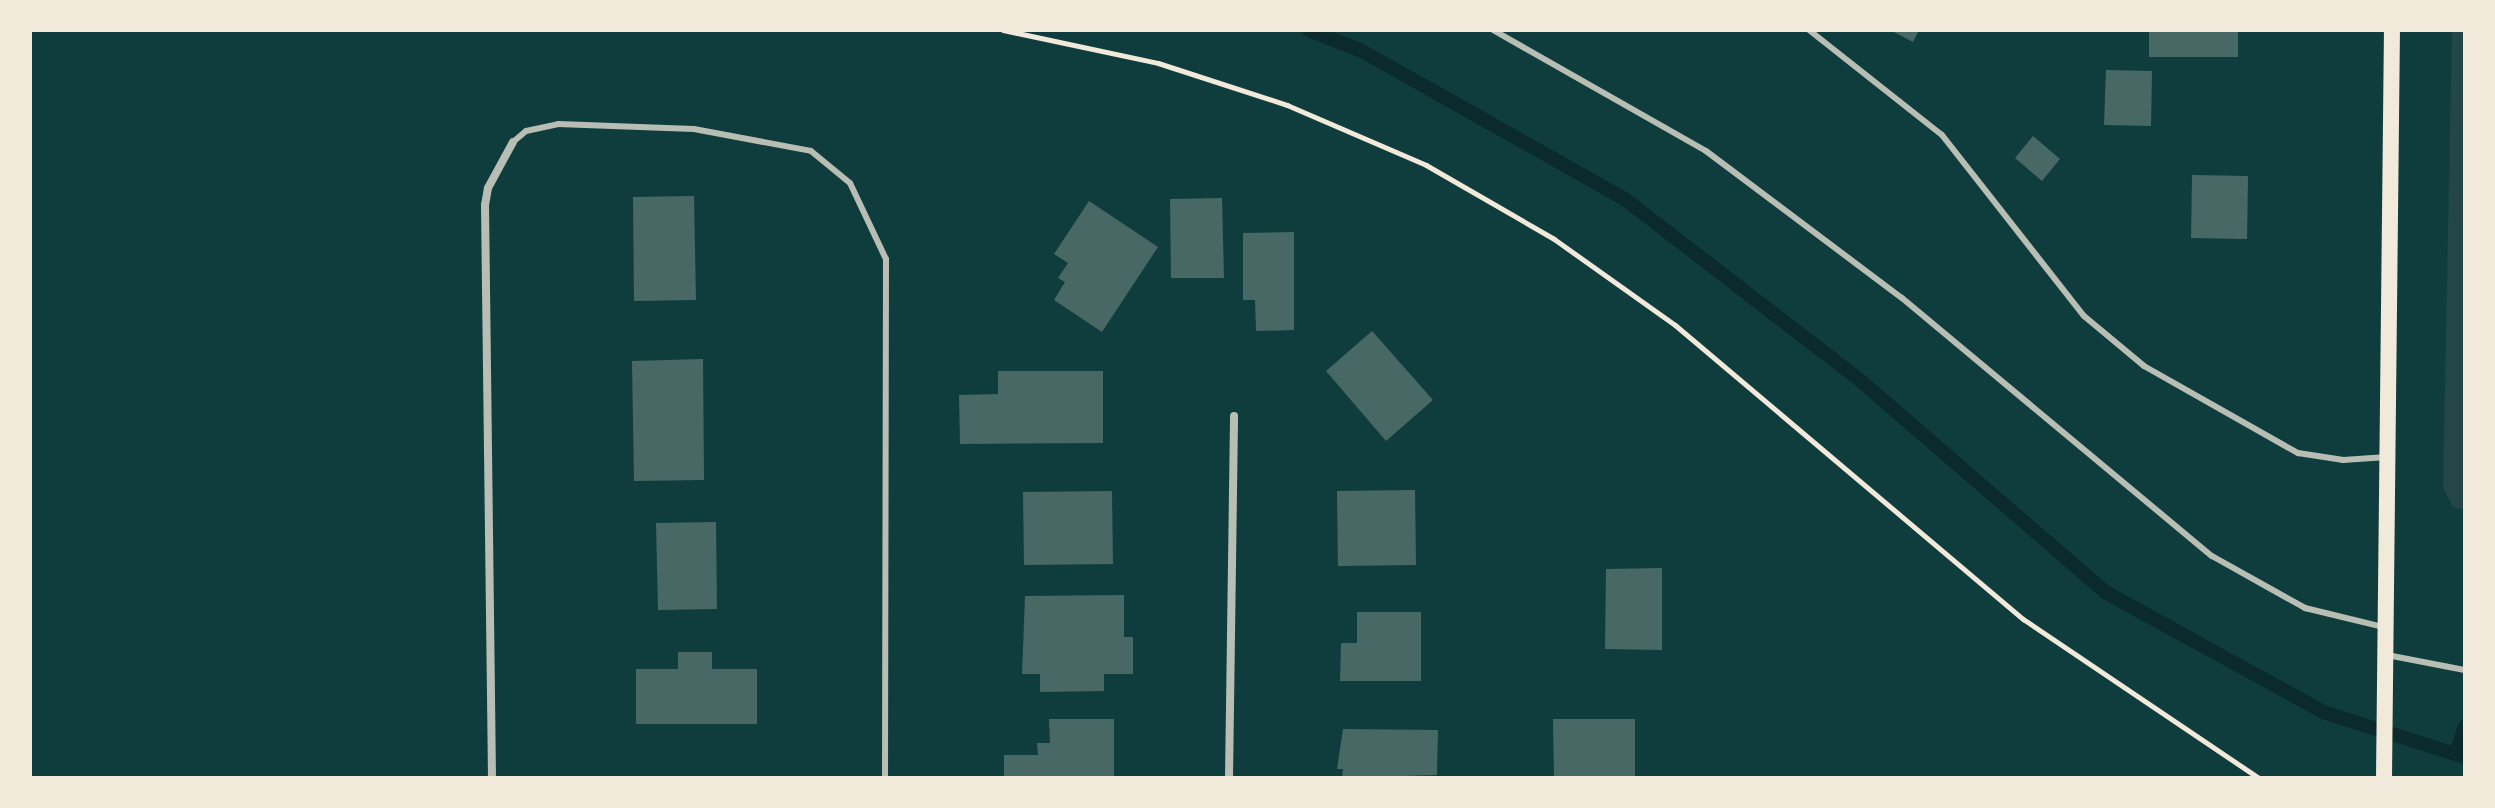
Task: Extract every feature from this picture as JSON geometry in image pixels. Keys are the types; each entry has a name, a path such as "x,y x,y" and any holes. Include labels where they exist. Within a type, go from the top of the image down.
{"main road":[{"path":"2384,778 2392,30"}],"street":[{"path":"492,778 485,205 488,188 513,142"},
{"path":"1229,778 1234,416"}],"lane":[{"path":"1493,30 1706,151 1902,298 2212,556 2305,608 2387,628"},
{"path":"1809,30 1942,135 2084,316 2144,366 2298,453 2343,460 2389,457"},
{"path":"513,142 526,131 558,124 694,129 811,151 850,183 886,259 885,778"},
{"path":"2387,655 2465,670"}],"path":[{"path":"1003,30 1158,63 1287,105 1426,165 1554,239 1675,325 2023,619 2259,778"}],"shaded area":[{"path":"2452,30 2465,30 2465,510 2453,507 2443,488"}],"building":[{"path":"1890,30 1919,30 1913,42"},
{"path":"2149,30 2238,30 2238,57 2149,57"},
{"path":"2106,70 2152,71 2151,126 2104,125"},
{"path":"2033,136 2060,159 2042,181 2015,158"},
{"path":"2192,175 2248,176 2247,239 2191,238"},
{"path":"694,196 696,300 634,301 633,197"},
{"path":"1222,198 1224,278 1171,278 1170,199"},
{"path":"1089,201 1158,247 1102,332 1054,300 1065,282 1058,278 1068,263 1054,254"},
{"path":"1294,232 1294,330 1256,331 1255,300 1243,300 1243,233"},
{"path":"1372,331 1433,400 1386,441 1326,371"},
{"path":"703,359 704,480 634,481 632,361"},
{"path":"998,371 1103,371 1103,443 960,444 959,395 998,394"},
{"path":"1415,490 1416,565 1338,566 1337,491"},
{"path":"1112,491 1113,564 1024,565 1023,492"},
{"path":"716,522 717,609 658,610 656,523"},
{"path":"1662,568 1662,650 1605,649 1606,569"},
{"path":"1124,595 1124,637 1133,637 1133,674 1104,674 1104,691 1040,692 1040,674 1022,674 1025,596"},
{"path":"1357,612 1421,612 1421,681 1340,681 1341,643 1357,643"},
{"path":"678,652 712,652 712,669 757,669 757,724 636,724 636,669 678,669"},
{"path":"1049,719 1114,719 1114,778 1004,778 1004,755 1038,755 1037,743 1050,743"},
{"path":"1553,719 1635,719 1635,778 1554,778"},
{"path":"1343,729 1438,730 1437,775 1342,778 1343,769 1337,769"}],"waterway":[{"path":"1309,30 1362,51 1626,200 1862,382 2105,592 2323,712 2465,757"},
{"path":"2456,754 2465,726"}]}
